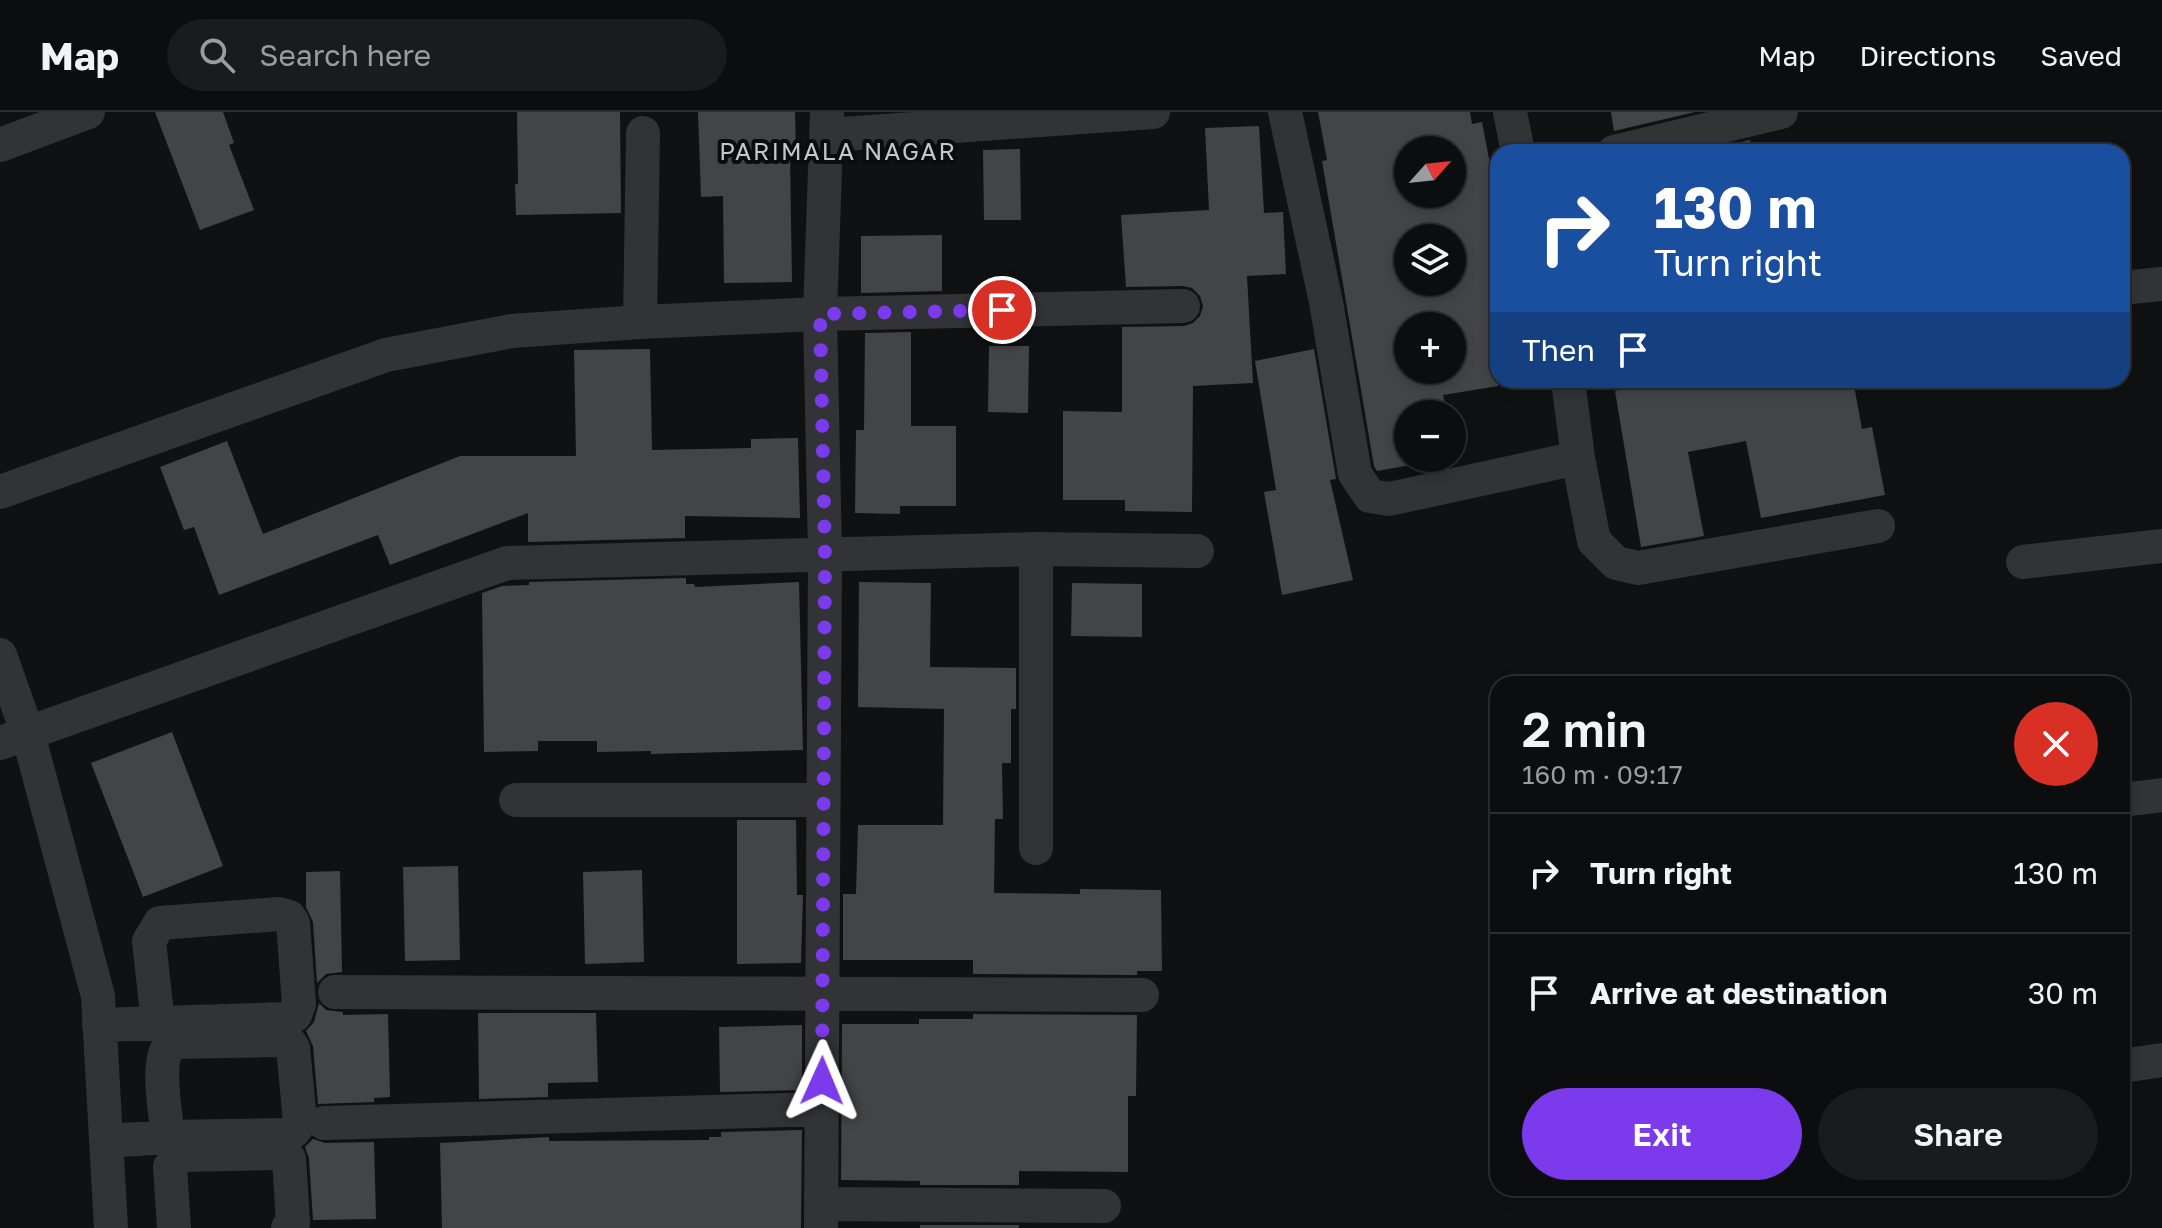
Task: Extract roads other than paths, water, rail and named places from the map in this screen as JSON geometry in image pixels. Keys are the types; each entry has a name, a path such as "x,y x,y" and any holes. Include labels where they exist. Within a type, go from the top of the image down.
{"street":[{"path":"0,145 88,112"},
{"path":"1104,1206 821,1216 825,555 820,314 828,123 1153,112"},
{"path":"1285,112 1326,302 1355,474 1370,496 1389,499 1578,458"},
{"path":"1510,112 1516,144"},
{"path":"1647,144 1781,112"},
{"path":"640,322 643,133"},
{"path":"2130,287 2162,284"},
{"path":"0,492 386,355 512,331 820,314 1183,306"},
{"path":"1569,388 1578,458 1594,541 1616,563 1638,568 1878,526"},
{"path":"2023,562 2162,546"},
{"path":"1036,549 1036,848"},
{"path":"14,739 507,563 1036,549 1197,551"},
{"path":"0,655 14,739 98,996 111,1228"},
{"path":"2130,799 2162,795"},
{"path":"516,800 823,800"},
{"path":"99,1025 284,1019 295,1015 299,1004 293,923 289,917 279,914 160,923 149,941 158,1023"},
{"path":"335,992 1142,995"},
{"path":"106,1141 286,1135 294,1131 300,1121 293,1048 288,1041 172,1042 165,1048 162,1062 168,1137"},
{"path":"2130,1065 2162,1060"},
{"path":"324,1123 822,1109"},
{"path":"174,1228 170,1167 175,1159 181,1155 285,1153 289,1159 293,1223 288,1228"}],"district":[{"name":"PARIMALA NAGAR","path":"838,152"}]}
